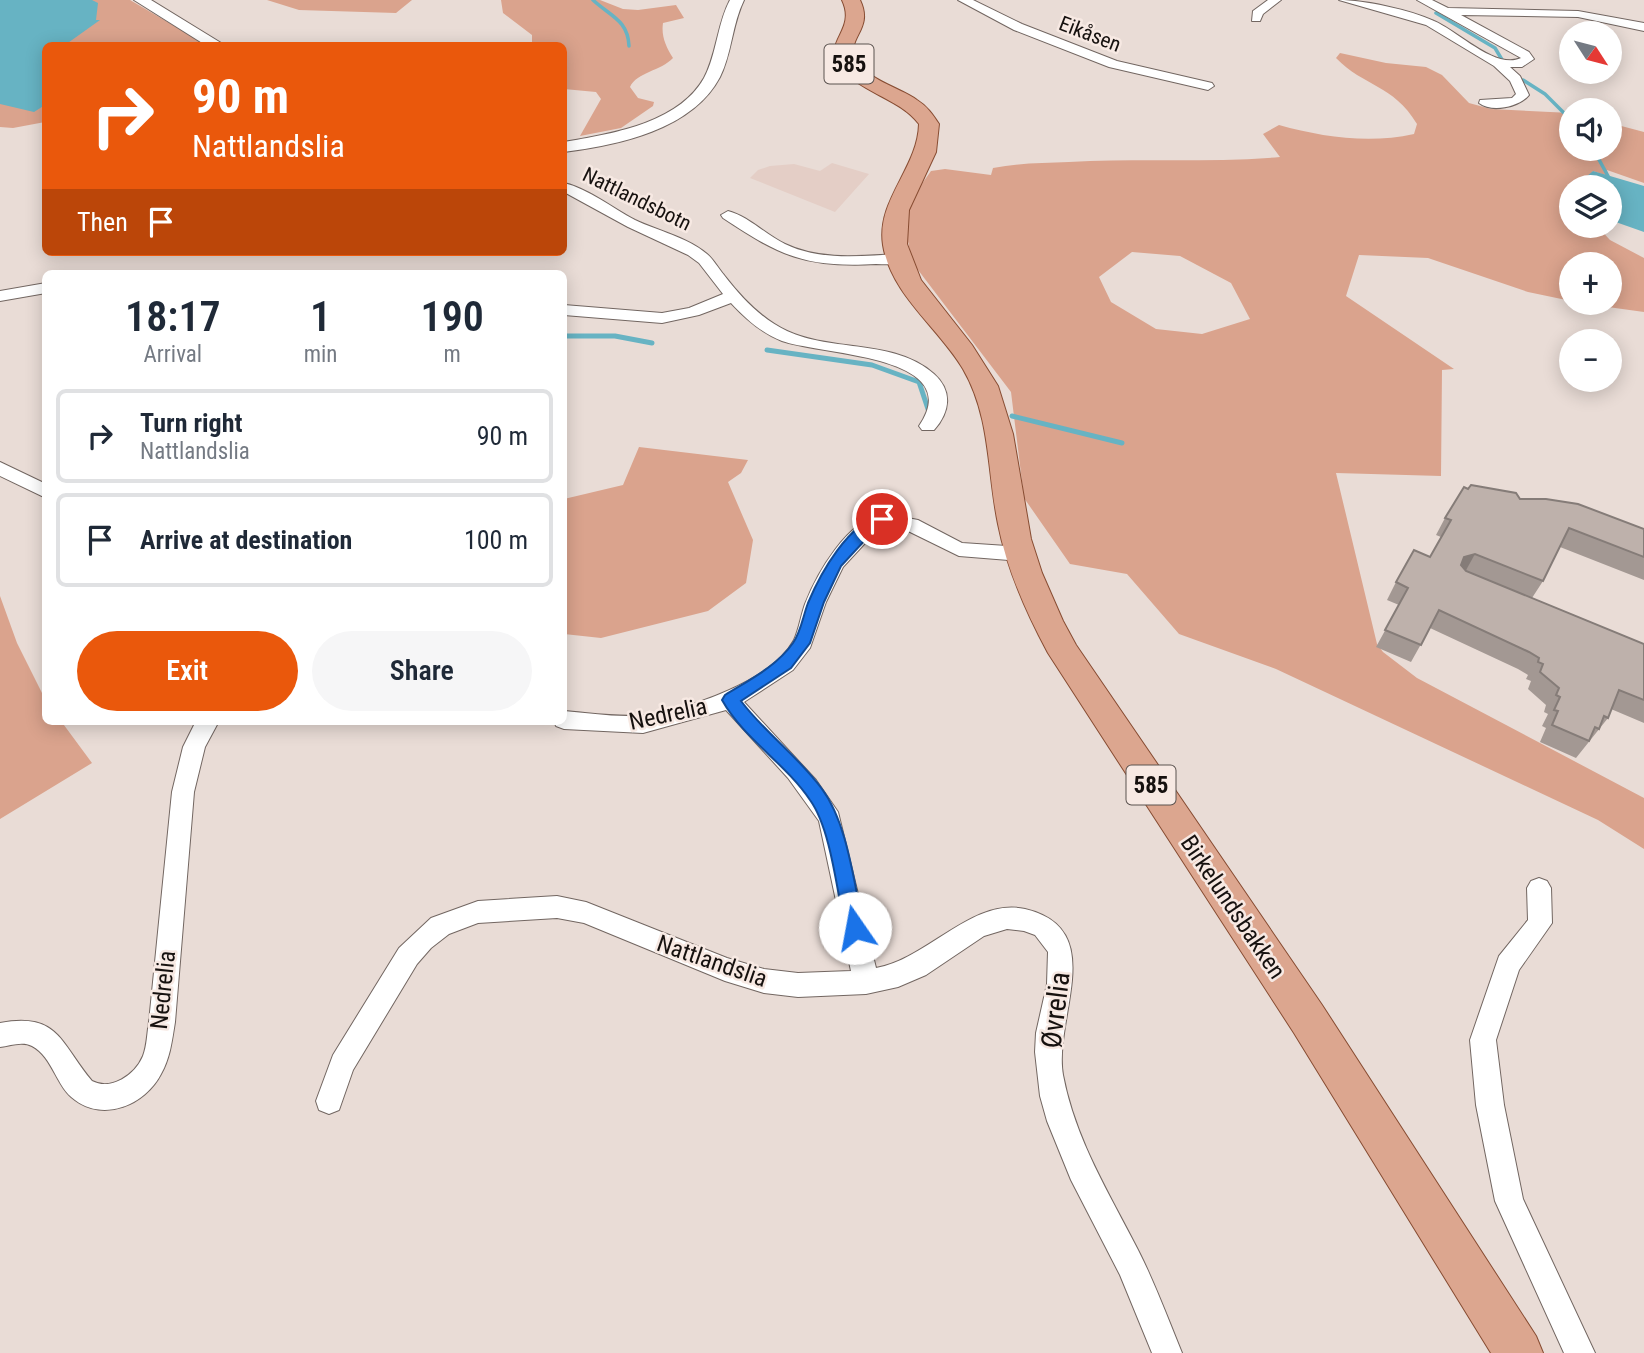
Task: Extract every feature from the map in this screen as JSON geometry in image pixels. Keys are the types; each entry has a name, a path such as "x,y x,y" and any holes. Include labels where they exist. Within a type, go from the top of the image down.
{"main road":[{"name":"Birkelundsbakken","path":"851,0 857,9 858,17 844,49 845,59 854,69 915,107 926,118 930,131 927,146 897,207 893,232 899,258 911,282 970,360 985,386 993,410 1013,524 1033,594 1065,653 1308,1019 1520,1353"}],"street":[{"path":"141,0 212,42"},
{"path":"567,146 633,132 664,119 688,104 710,81 737,0"},
{"name":"Eikåsen","path":"964,0 1018,27 1113,64 1208,86"},
{"path":"1256,19 1257,13 1275,0"},
{"path":"1345,0 1430,23 1485,59 1499,64 1518,64 1528,59 1423,0"},
{"path":"1446,11 1578,14 1644,27"},
{"path":"1485,103 1516,102 1523,95 1516,79 1499,64"},
{"name":"Nattlandsbotn","path":"567,189 642,229 689,248 701,256 733,296 761,324 787,338 821,348 886,358 925,374 936,387 940,397 939,410 928,426"},
{"path":"728,215 780,248 802,256 851,260 899,258"},
{"path":"0,296 42,289"},
{"path":"567,310 662,318 693,312 733,296"},
{"path":"0,468 42,490"},
{"path":"866,982 830,819 817,796 796,769 747,722 730,700 786,664 803,643 816,602 835,563 873,522 882,519 899,520 959,549 979,553 1021,554"},
{"name":"Nedrelia","path":"567,720 643,724 730,700"},
{"name":"Nedrelia","path":"0,1035 24,1030 41,1034 49,1041 84,1093 99,1098 117,1096 132,1088 147,1074 155,1058 162,1011 183,790 193,749 206,725"},
{"path":"1539,888 1540,923 1508,964 1483,1040 1490,1105 1509,1201 1580,1353"},
{"name":"Nattlandslia","path":"329,1101 342,1064 408,956 440,926 478,912 557,907 586,913 725,969 764,981 798,985 866,982"},
{"name":"Øvrelia","path":"866,982 902,974 988,922 1024,920 1040,925 1050,933 1062,957 1062,978 1049,1032 1049,1067 1054,1099 1086,1180 1130,1266 1167,1353"}],"shaded area":[{"path":"0,0 130,0 202,42 42,42 42,123 13,128 0,127"},
{"path":"267,0 412,0 396,13 299,10"},
{"path":"501,0 600,0 623,9 638,10 676,5 684,18 663,23 665,41 673,58 638,78 630,87 638,98 654,102 653,106 621,128 580,136 601,99 596,92 567,89 567,42 532,42 532,35 503,13"},
{"path":"1340,53 1386,63 1426,67 1442,75 1469,103 1491,109 1559,112 1559,161 1622,161 1622,126 1644,132 1644,183 1607,170 1608,175 1593,171 1590,175 1559,175 1559,238 1608,238 1644,258 1644,312 1622,309 1622,252 1559,252 1559,298 1528,292 1428,258 1359,255 1346,296 1454,369 1442,370 1441,476 1336,473 1377,644 1383,652 1417,678 1644,798 1644,849 1598,820 1276,669 1179,634 1127,574 1070,564 1024,498 1011,392 912,262 906,231 908,213 916,192 931,171 945,169 991,175 993,168 1012,165 1280,157 1263,134 1279,125 1346,138 1414,134 1417,124 1398,101 1336,58","holes":["1132,252 1180,256 1231,283 1250,319 1202,334 1156,329 1111,302 1099,277"]},
{"path":"832,163 869,174 835,212 750,178 758,170 770,166 794,164 820,171"},
{"path":"639,447 748,460 741,473 728,482 753,540 746,583 708,611 601,638 567,634 567,498 623,485"},
{"path":"0,596 17,643 42,693 42,725 64,725 92,763 0,819"}],"water":[{"path":"0,0 92,0 98,3 96,20 100,20 69,42 42,42 42,107 34,112 0,104"},
{"path":"1593,171 1607,175 1588,175"},
{"path":"1622,180 1644,186 1644,232 1622,224"}],"building":[{"path":"1471,485 1516,493 1520,499 1546,499 1578,504 1644,529 1644,557 1569,528 1543,581 1475,554 1464,557 1461,565 1466,571 1644,644 1644,700 1619,690 1608,718 1604,716 1599,729 1595,727 1589,741 1552,725 1558,711 1554,710 1560,697 1556,695 1559,688 1540,672 1543,664 1529,652 1439,610 1421,645 1385,630 1408,588 1396,582 1414,550 1430,557 1451,520 1445,518 1464,487 1468,489"}],"waterway":[{"path":"593,0 622,24 629,46"},
{"path":"1436,13 1495,48 1504,63"},
{"path":"1523,80 1545,94 1559,108"},
{"path":"1600,161 1607,175"},
{"path":"567,336 615,336 652,343"},
{"path":"767,350 872,365 919,382 929,412"},
{"path":"1012,416 1122,443"}],"route":[{"path":"855,928 830,819 817,796 796,769 747,722 730,700 786,664 803,643 816,602 835,563 873,522 882,519"}]}
